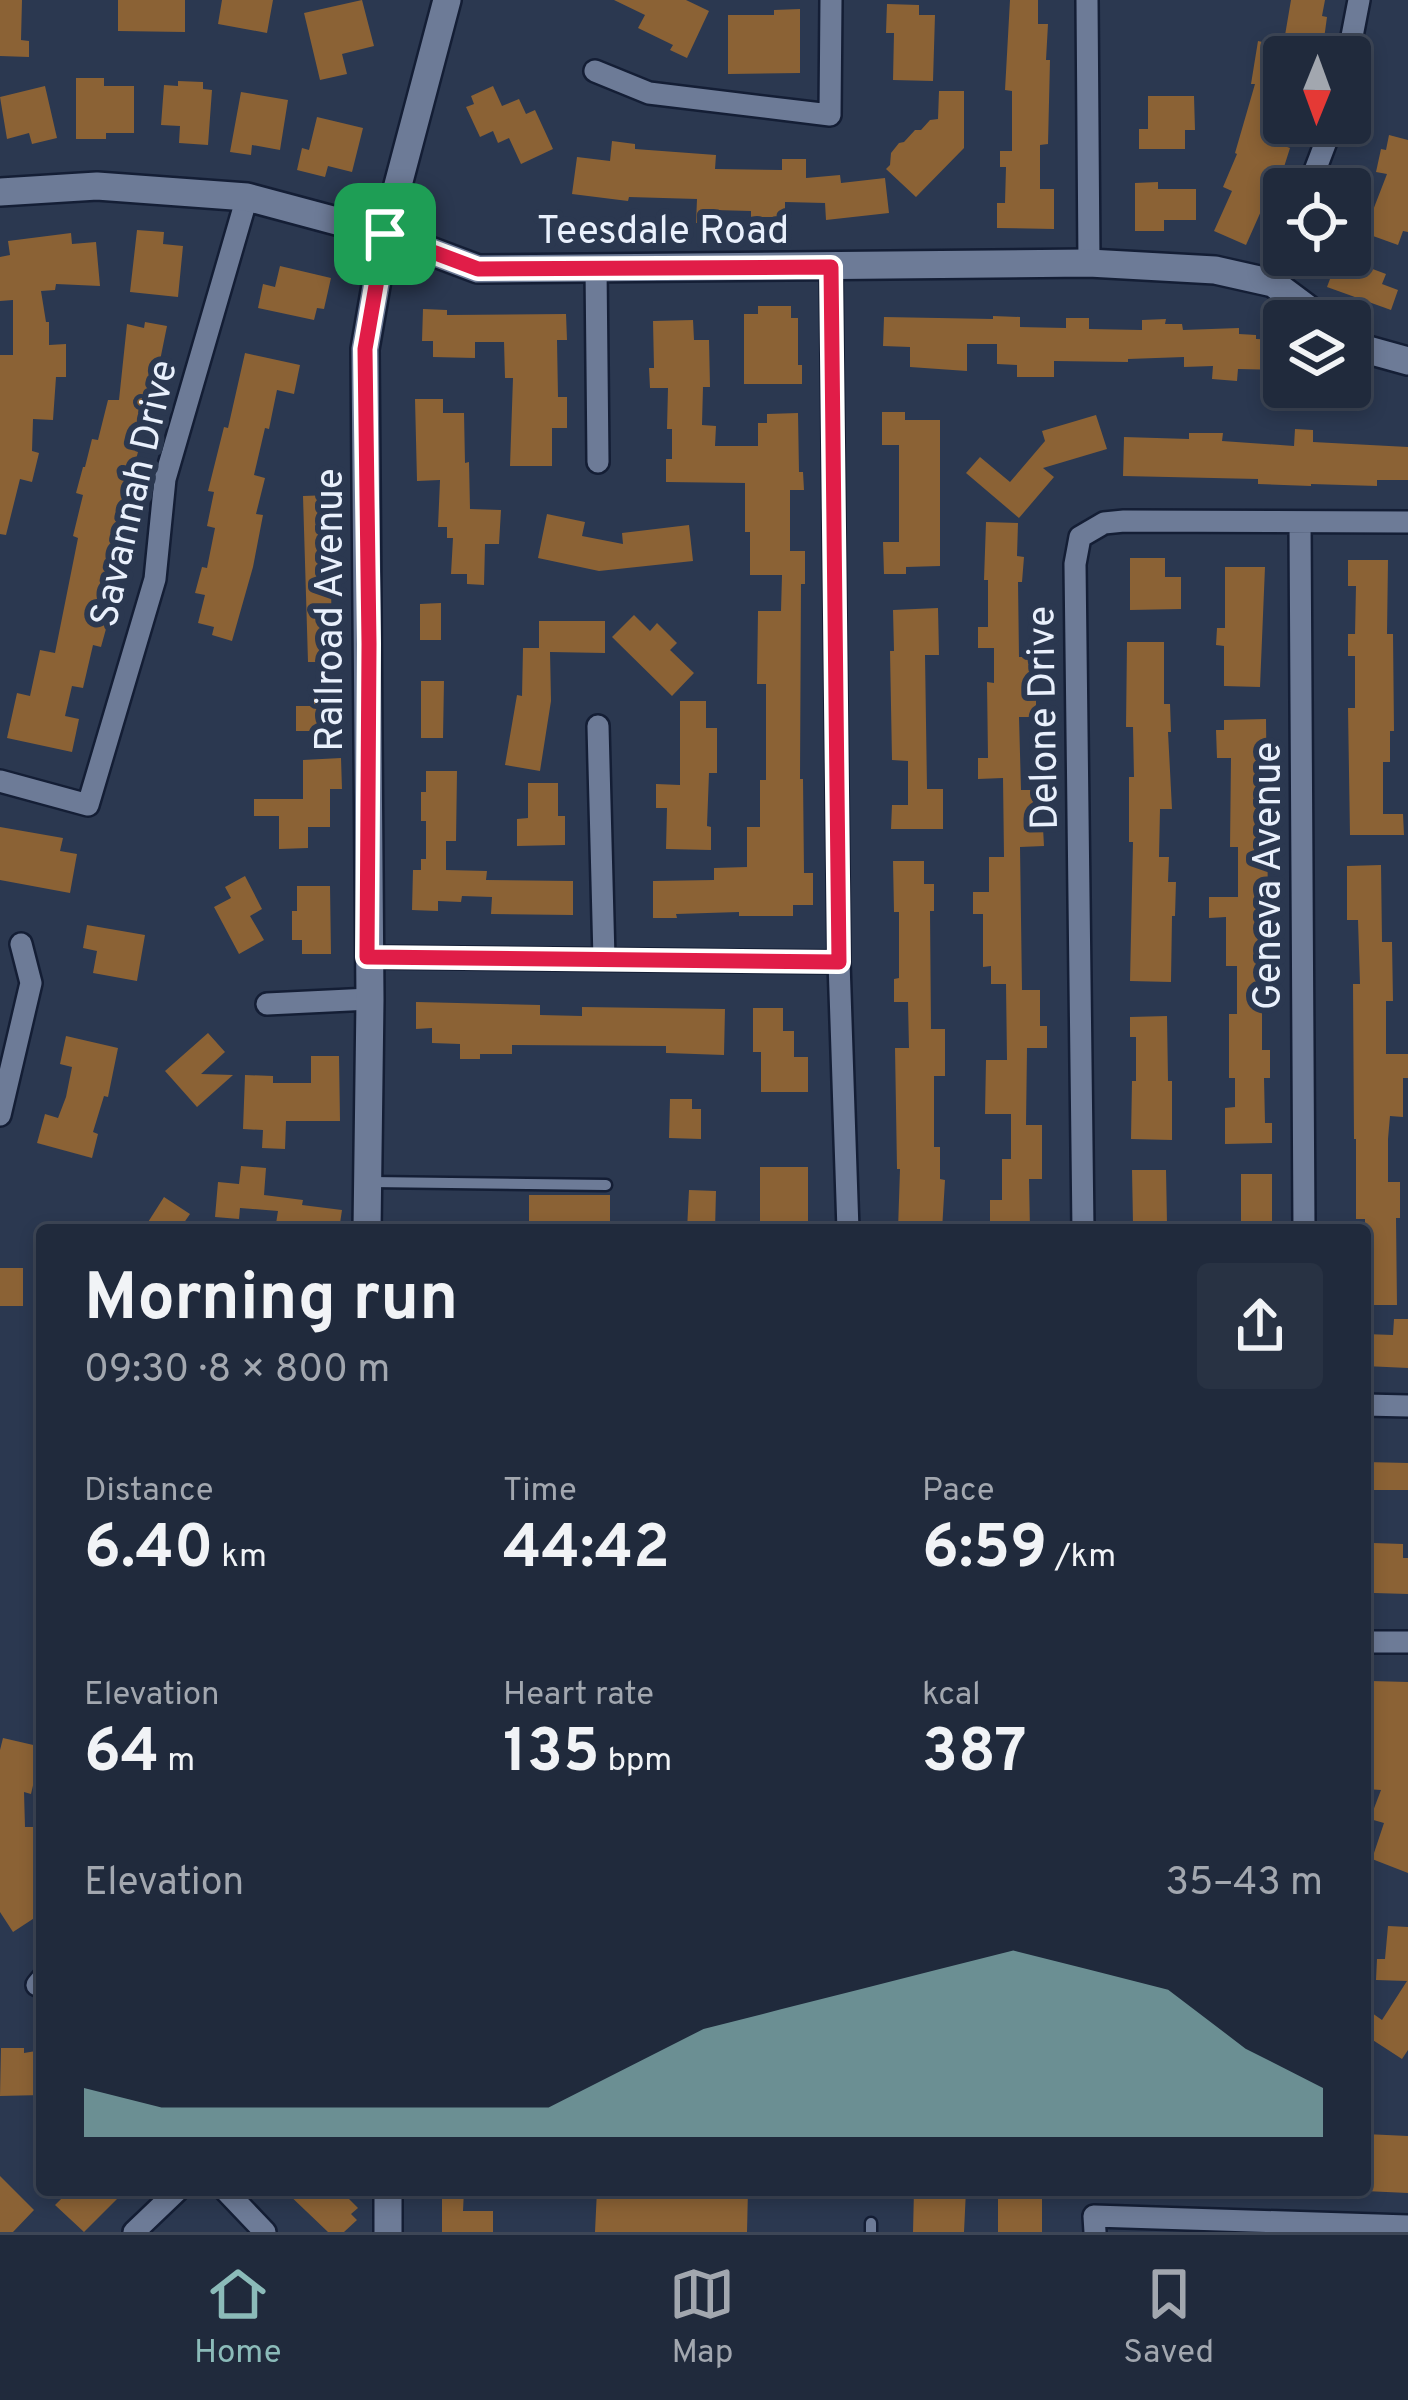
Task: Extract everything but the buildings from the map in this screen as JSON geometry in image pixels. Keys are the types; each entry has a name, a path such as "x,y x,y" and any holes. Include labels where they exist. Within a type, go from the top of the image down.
{"street":[{"name":"Railroad Avenue","path":"367,1224 365,349 385,234 447,0"},
{"path":"595,71 649,93 830,115 831,0"},
{"path":"1088,0 1089,263"},
{"path":"1352,36 1359,0"},
{"name":"Teesdale Road","path":"0,192 97,186 247,197 385,234 478,269 1089,263 1215,270 1273,283 1296,300"},
{"name":"Savannah Drive","path":"0,782 88,805 155,579 165,478 247,197"},
{"path":"831,267 839,962 848,1224"},
{"path":"596,268 598,462"},
{"path":"1273,283 1276,276"},
{"path":"1371,351 1408,361"},
{"name":"Delone Drive","path":"1083,1224 1076,546 1080,537 1105,523 1124,520 1408,522"},
{"name":"Geneva Avenue","path":"1300,522 1304,1224"},
{"path":"598,726 604,959"},
{"path":"0,1114 31,983 21,944"},
{"path":"367,957 839,962"},
{"path":"267,1004 370,999"},
{"path":"1371,1405 1408,1406"},
{"path":"1371,1642 1408,1642"},
{"path":"134,2232 172,2196"},
{"path":"231,2196 265,2232"},
{"path":"388,2196 388,2232"},
{"path":"1095,2232 1094,2216 1320,2227 1408,2226"}],"lane":[{"path":"368,1182 606,1185"}],"route":[{"path":"385,234 478,269 831,267 839,962 367,957 365,349 385,234"}]}
